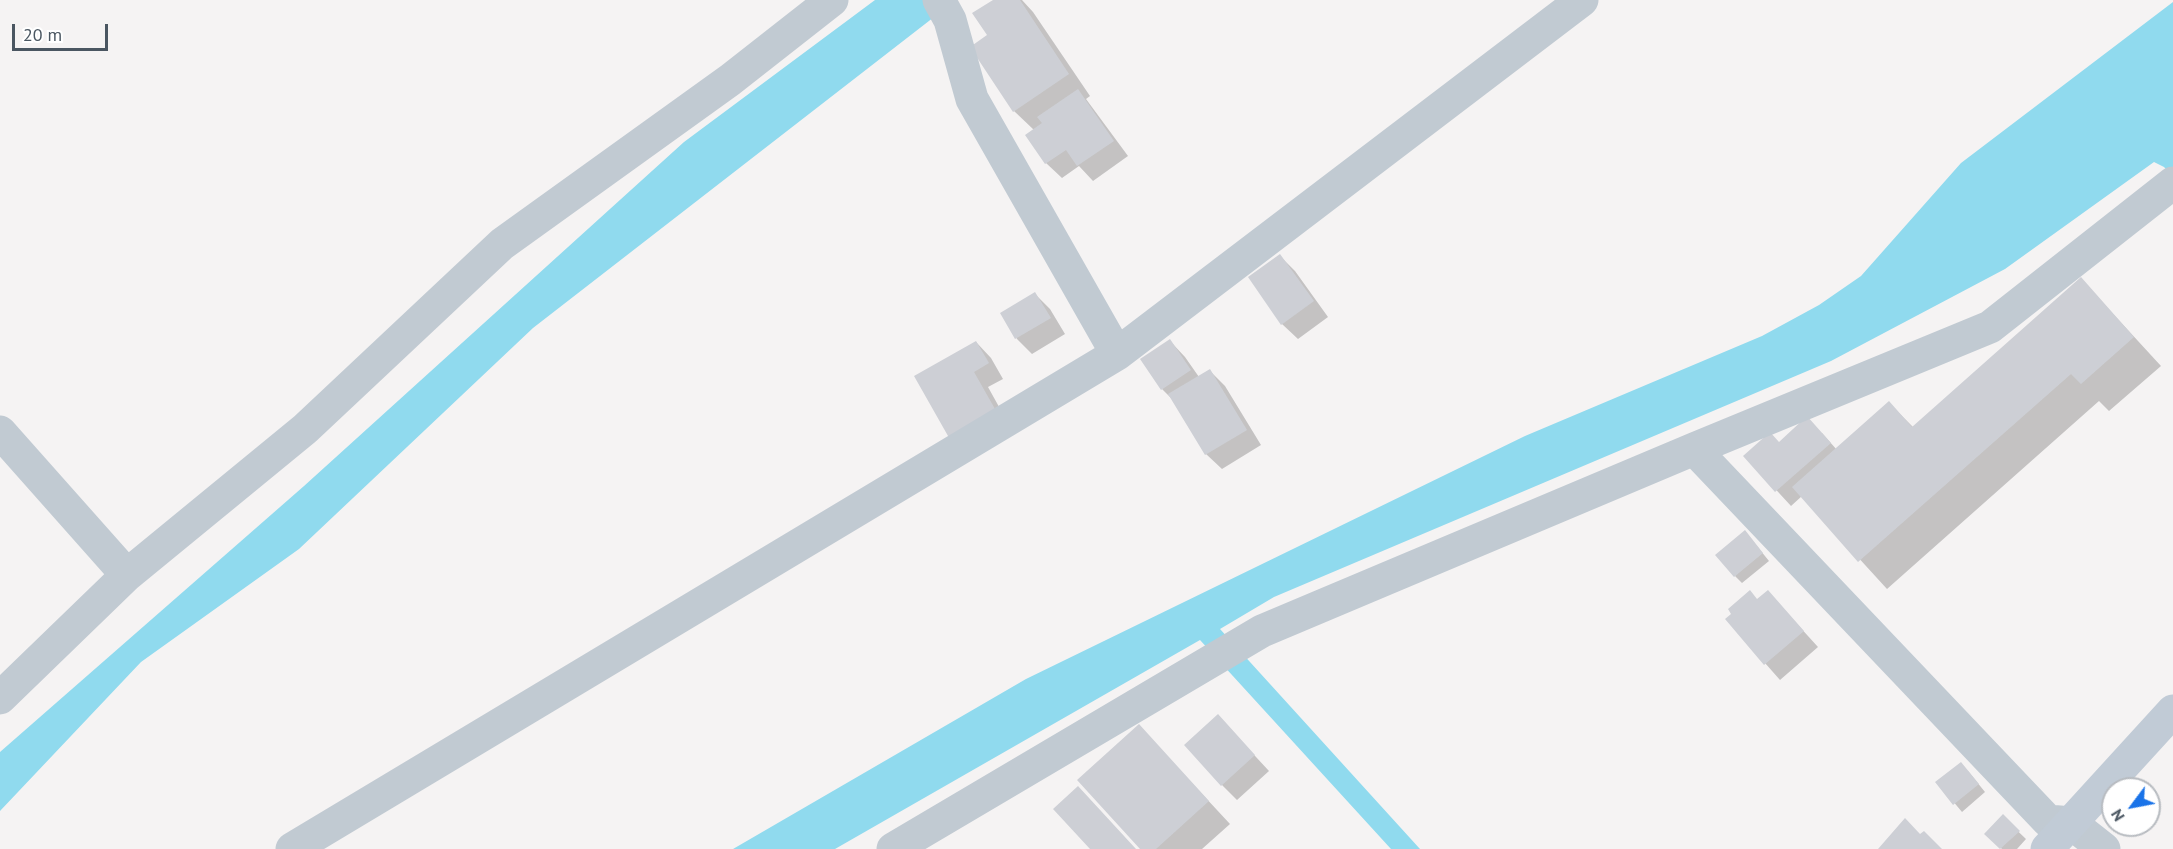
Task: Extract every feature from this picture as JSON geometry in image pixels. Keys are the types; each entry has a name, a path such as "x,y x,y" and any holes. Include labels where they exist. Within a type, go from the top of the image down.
{"main road":[{"path":"2047,849 2173,711"}],"street":[{"path":"0,698 126,575 305,429 502,244 730,80 831,0"},
{"path":"292,849 1117,354 1582,0"},
{"path":"945,10 972,99 1117,354"},
{"path":"893,849 1262,631 1990,327 2171,184"},
{"path":"0,432 126,575"},
{"path":"1694,449 2048,821 2071,823 2104,849"}],"water":[{"path":"875,0 956,0 533,328 299,549 141,662 0,811 0,752 304,486 684,142"},
{"path":"2173,2 2173,177 2164,167 2154,162 2005,269 1831,361 1274,597 1220,629 1420,849 1391,849 1200,640 835,849 733,849 1026,679 1525,436 1762,336 1819,305 1861,276 1961,163"}],"building":[{"path":"993,0 1020,0 1069,74 1013,112 970,47 987,35 972,13"},
{"path":"1078,89 1114,141 1077,166 1066,150 1045,164 1025,135 1042,123 1037,117"},
{"path":"1280,254 1314,301 1281,325 1248,277"},
{"path":"2081,277 2134,337 2081,384 2071,374 1858,562 1792,487 1889,401 1912,427"},
{"path":"1035,292 1051,318 1015,339 1000,313"},
{"path":"1170,339 1191,370 1161,390 1140,359"},
{"path":"976,341 989,363 974,372 999,416 952,443 914,376"},
{"path":"1210,369 1247,430 1205,455 1168,394"},
{"path":"1807,416 1831,443 1775,492 1743,456 1770,432 1779,442"},
{"path":"1745,530 1763,553 1734,577 1715,555"},
{"path":"1750,590 1757,599 1768,590 1804,631 1764,665 1725,619 1731,614 1728,609"},
{"path":"1218,714 1255,755 1221,786 1184,745"},
{"path":"1139,724 1209,801 1156,849 1140,849 1077,780"},
{"path":"1961,762 1979,784 1953,805 1935,782"},
{"path":"1078,786 1136,849 1090,849 1053,809"},
{"path":"2003,814 2020,831 2000,849 1984,834"},
{"path":"1905,818 1920,834 1924,831 1942,849 1878,849"}]}
